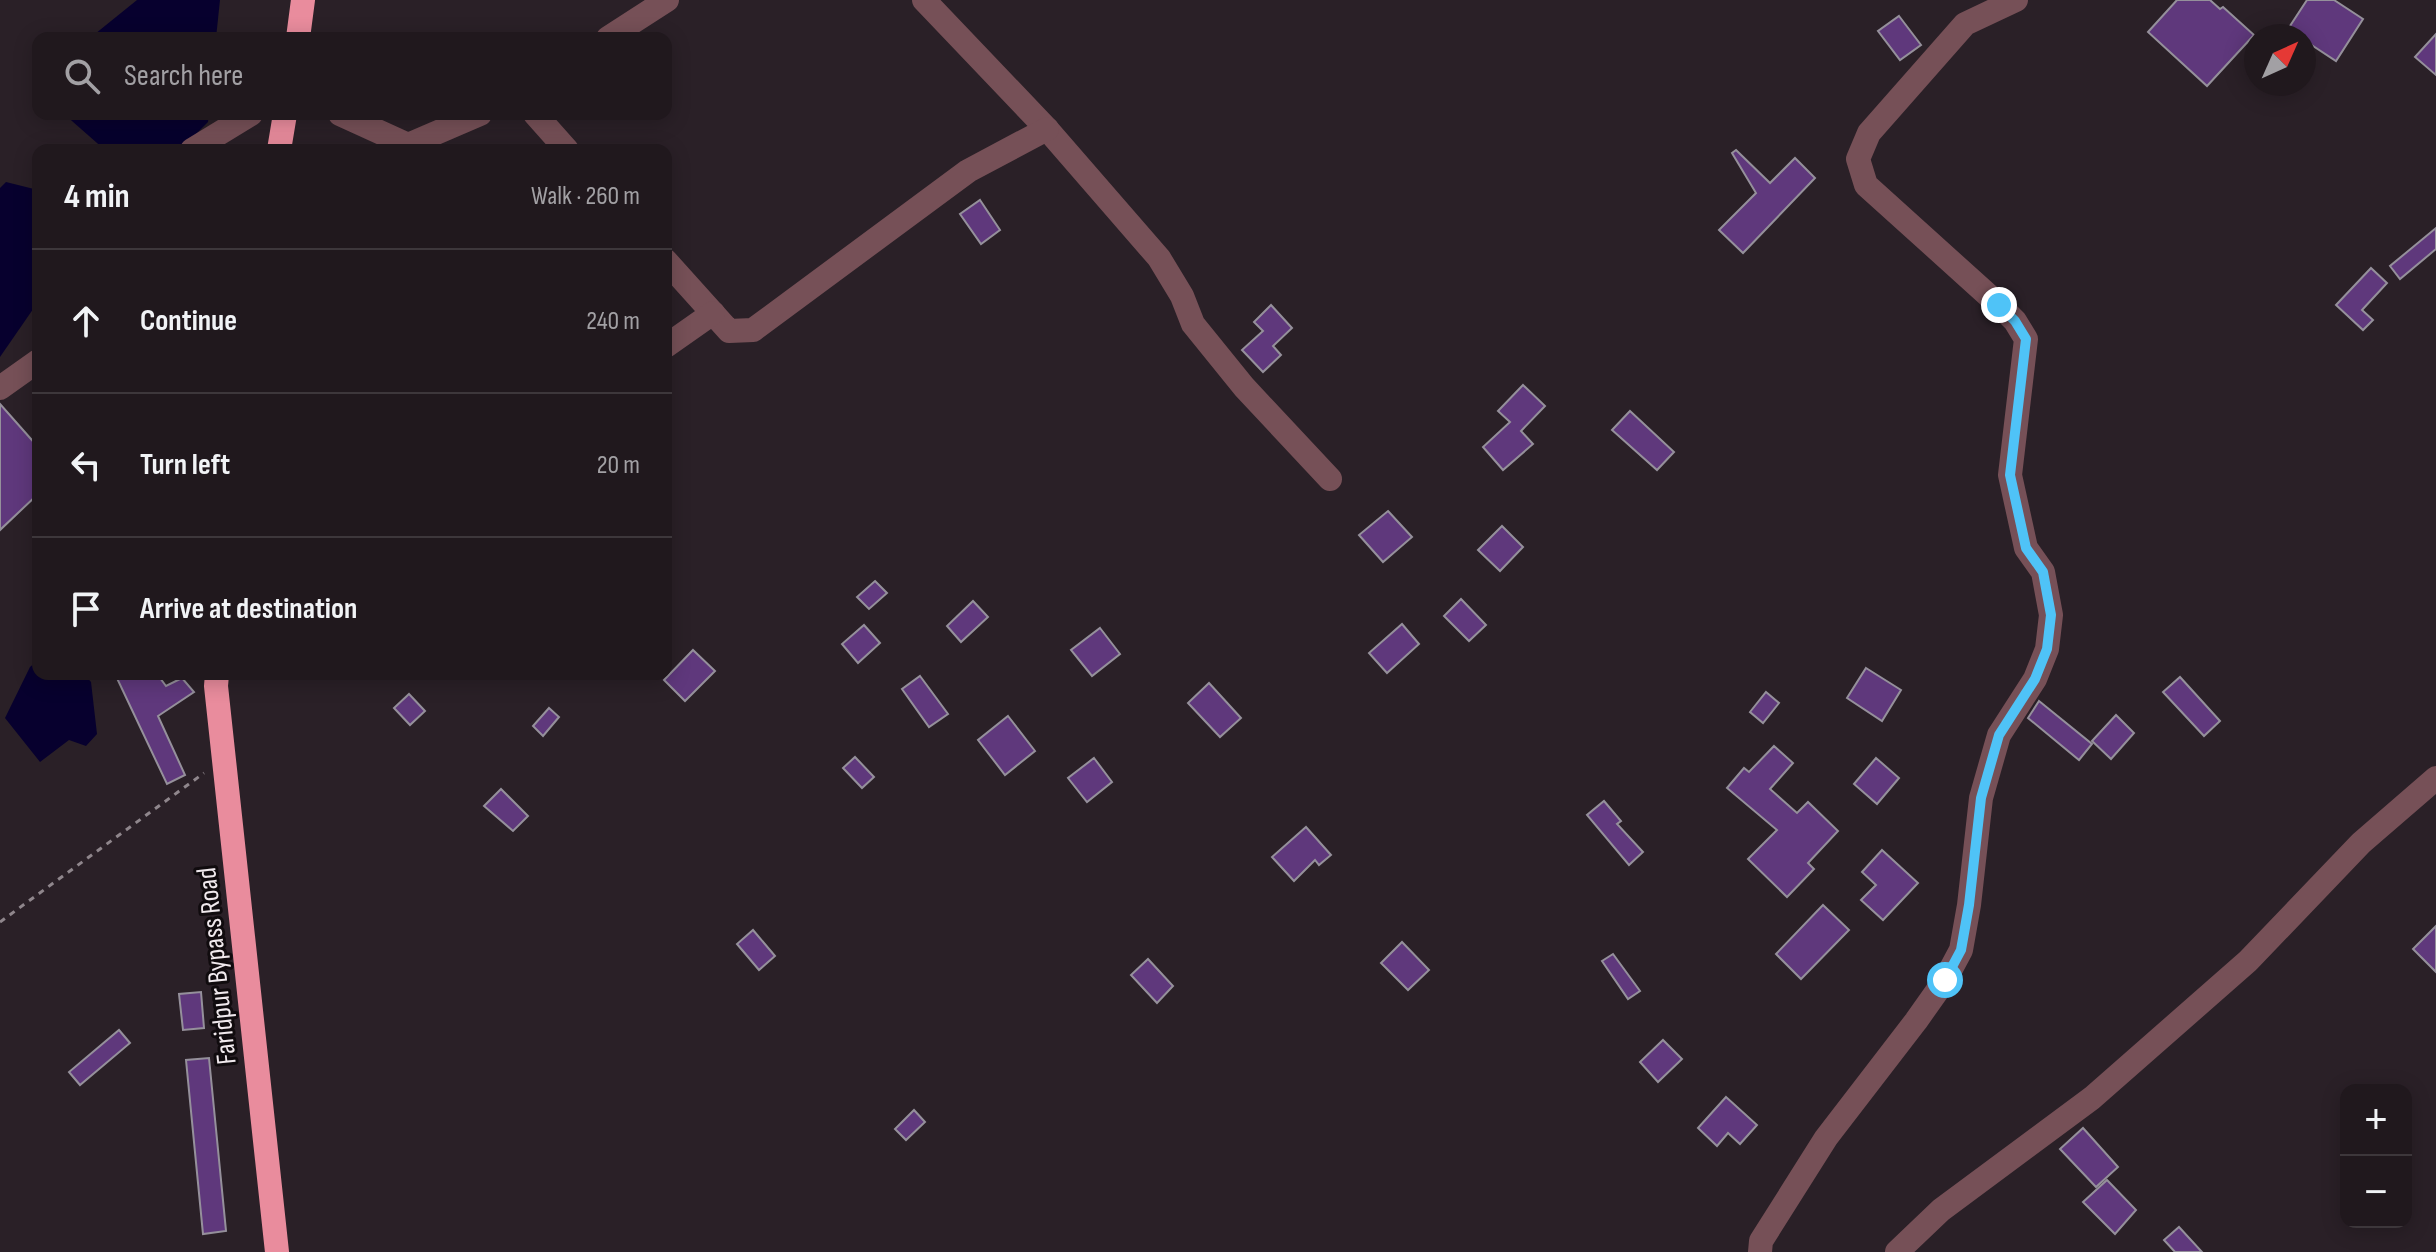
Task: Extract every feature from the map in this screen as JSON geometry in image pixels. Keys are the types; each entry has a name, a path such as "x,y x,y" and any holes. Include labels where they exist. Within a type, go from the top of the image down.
{"highway":[{"path":"299,32 303,0"},
{"path":"280,144 284,120"},
{"name":"Faridpur Bypass Road","path":"216,680 277,1252"}],"street":[{"path":"617,32 667,0"},
{"path":"924,0 1047,129 1159,258 1182,296 1193,324 1244,387 1330,479"},
{"path":"1760,1252 1761,1241 1826,1138 1916,1021 1945,980 1961,950 1981,798 1999,735 2035,679 2047,649 2051,615 2043,572 2026,548 2010,475 2026,339 2015,321 1999,305 1866,185 1858,159 1869,133 1965,24 2016,0"},
{"path":"202,144 241,120"},
{"path":"353,120 406,144"},
{"path":"410,144 466,120"},
{"path":"540,120 562,144"},
{"path":"672,268 729,331 753,330 968,171 1047,129"},
{"path":"672,342 713,313"},
{"path":"0,388 32,365"},
{"path":"1897,1252 1941,1210 2092,1098 2248,961 2361,843 2436,778"}],"path":[{"path":"0,922 224,759"}],"shaded area":[{"path":"137,0 220,0 217,32 97,32"},
{"path":"71,120 208,120 186,144 98,144"},
{"path":"6,182 32,188 32,311 0,357 0,188"},
{"path":"32,665 32,680 91,682 97,734 86,746 69,740 40,762 5,718"}],"building":[{"path":"2177,0 2210,0 2244,26 2244,46 2207,86 2148,32"},
{"path":"2307,0 2334,0 2363,19 2336,61 2316,48 2316,24 2291,24"},
{"path":"1899,16 1921,45 1900,60 1878,31"},
{"path":"2436,34 2436,75 2415,57"},
{"path":"1736,150 1770,183 1795,158 1815,178 1743,253 1719,230 1756,193 1732,153"},
{"path":"980,200 1000,230 981,244 960,214"},
{"path":"2436,228 2436,249 2400,279 2390,266"},
{"path":"2371,268 2387,283 2362,310 2373,320 2363,330 2336,305"},
{"path":"1271,305 1292,328 1273,346 1281,355 1263,372 1242,350 1263,331 1254,322"},
{"path":"1523,385 1545,406 1521,431 1533,444 1503,470 1483,447 1510,422 1498,411"},
{"path":"0,404 32,440 32,500 0,530"},
{"path":"1630,411 1674,452 1657,470 1612,430"},
{"path":"1388,511 1412,537 1383,562 1359,535"},
{"path":"1502,526 1523,547 1500,571 1478,550"},
{"path":"875,581 887,593 869,609 857,597"},
{"path":"1461,599 1486,625 1469,641 1444,616"},
{"path":"973,601 988,617 961,642 947,626"},
{"path":"1402,624 1419,644 1387,673 1369,653"},
{"path":"864,625 880,643 858,663 842,644"},
{"path":"1100,628 1120,654 1092,676 1071,650"},
{"path":"693,650 715,671 685,701 664,680 672,680 672,672"},
{"path":"1866,668 1901,690 1882,721 1847,698"},
{"path":"920,676 948,714 929,727 902,689"},
{"path":"2180,677 2220,721 2204,736 2163,692"},
{"path":"118,680 162,680 166,686 184,680 194,692 158,716 185,775 167,784"},
{"path":"1209,683 1241,718 1220,737 1188,703"},
{"path":"1766,692 1779,703 1763,723 1750,712"},
{"path":"409,694 425,711 410,725 394,708"},
{"path":"2039,701 2092,744 2079,760 2028,718"},
{"path":"549,708 559,717 543,736 533,726"},
{"path":"2116,715 2134,733 2111,759 2092,741"},
{"path":"1008,716 1035,751 1005,775 978,740"},
{"path":"1774,746 1793,763 1770,789 1797,813 1808,802 1838,831 1808,863 1814,869 1787,897 1748,859 1777,830 1727,788 1744,768 1749,772"},
{"path":"855,757 874,777 862,788 843,768"},
{"path":"1094,758 1112,782 1087,802 1068,778"},
{"path":"1876,758 1899,778 1877,804 1854,784"},
{"path":"501,789 528,816 513,831 484,806"},
{"path":"1604,801 1621,821 1617,824 1643,852 1629,865 1587,815"},
{"path":"1306,827 1331,855 1319,865 1315,860 1294,881 1272,857"},
{"path":"1882,850 1918,883 1883,920 1861,900 1876,885 1862,872"},
{"path":"1823,905 1849,930 1801,979 1776,954"},
{"path":"2436,926 2436,972 2413,949"},
{"path":"753,930 775,956 759,970 737,944"},
{"path":"1402,942 1429,970 1408,990 1381,963"},
{"path":"1613,954 1640,991 1628,999 1602,961"},
{"path":"1148,959 1173,986 1157,1003 1131,975"},
{"path":"201,992 204,1028 183,1030 179,994"},
{"path":"119,1030 130,1043 80,1085 69,1072"},
{"path":"1663,1040 1682,1059 1658,1082 1640,1062"},
{"path":"209,1058 226,1231 203,1234 186,1060"},
{"path":"1726,1097 1757,1125 1740,1144 1728,1133 1717,1146 1698,1128"},
{"path":"914,1110 925,1122 906,1140 895,1129"},
{"path":"2083,1128 2118,1167 2096,1187 2060,1149"},
{"path":"2107,1180 2136,1210 2115,1234 2083,1202"},
{"path":"2179,1227 2202,1252 2175,1252 2164,1240"}],"route":[{"path":"1945,980 1961,950 1981,798 1999,735 2035,679 2047,649 2051,615 2043,572 2026,548 2010,475 2026,339 2015,321 1999,305"}]}
